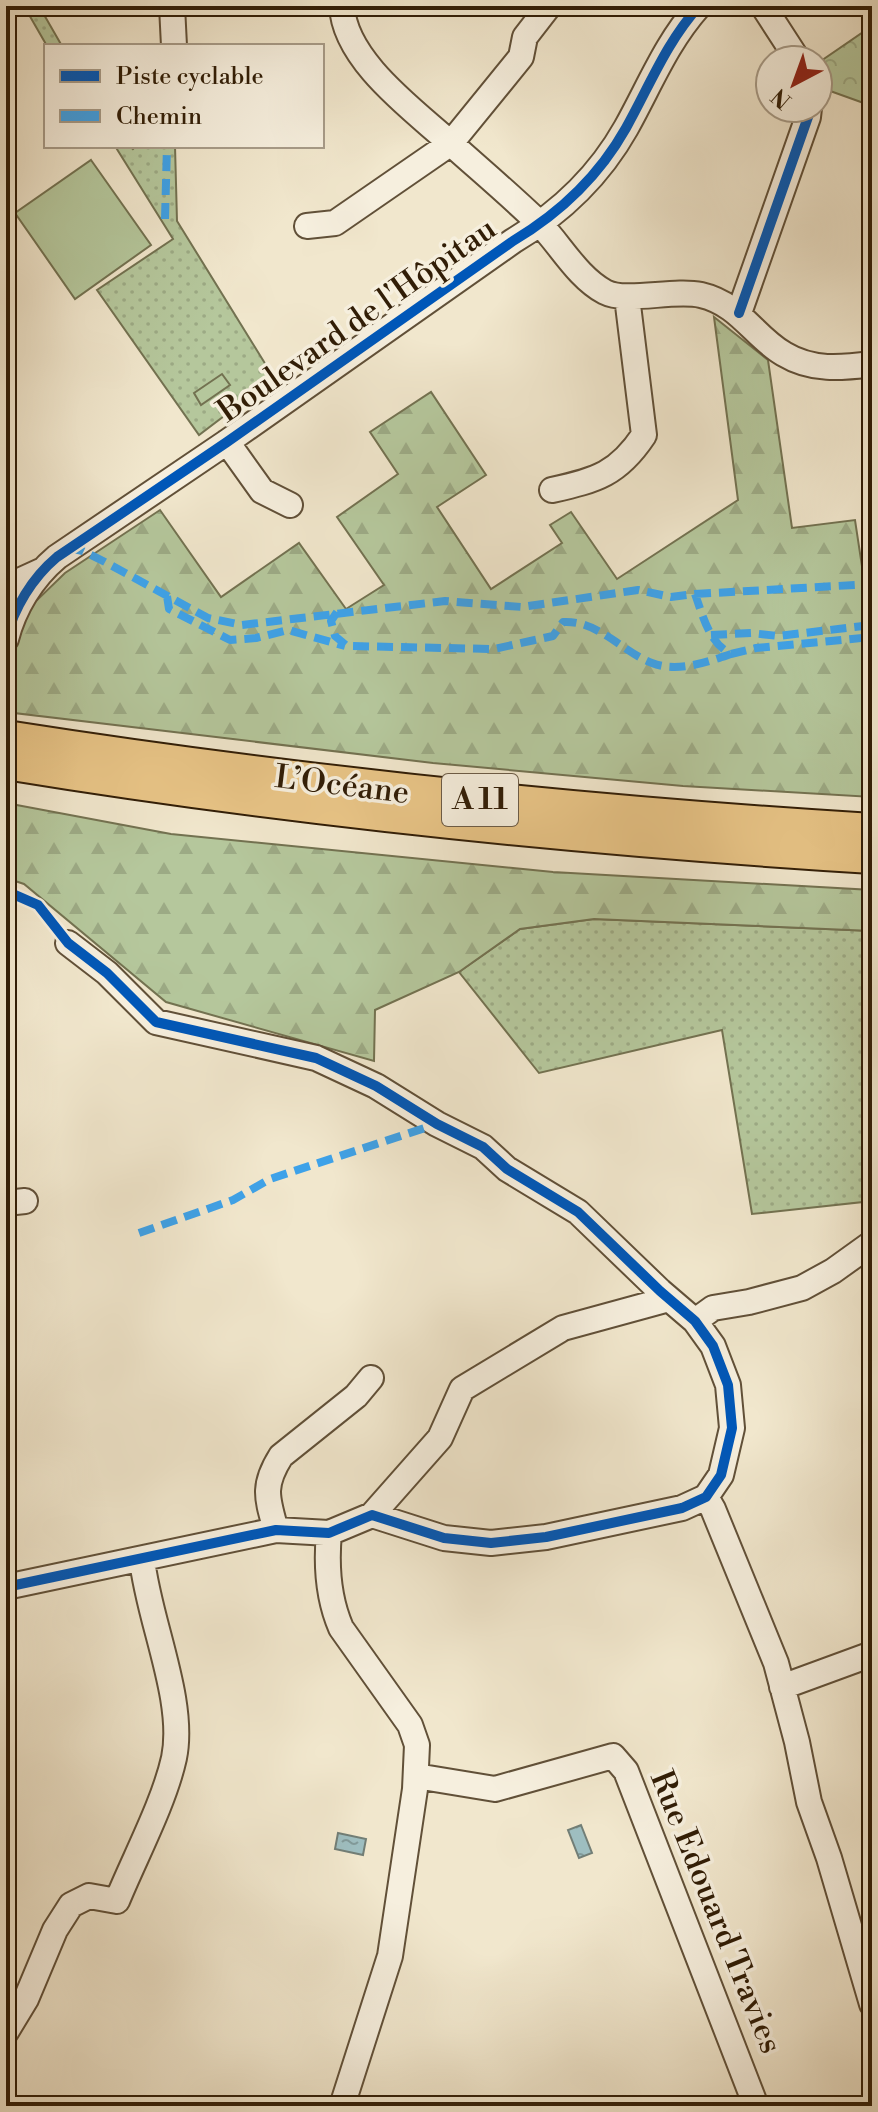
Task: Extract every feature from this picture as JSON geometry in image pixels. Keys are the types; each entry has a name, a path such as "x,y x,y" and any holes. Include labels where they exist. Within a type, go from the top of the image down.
{"highway":[{"name":"L’Océane","path":"6,738 239,772 464,799 872,831"},
{"name":"L’Océane","path":"6,762 412,818 872,856"}],"street":[{"path":"172,6 174,44"},
{"path":"342,6 342,14 355,45 384,84 541,225 591,282 607,293 627,297 663,292 703,295 739,313 784,354 826,369 872,364"},
{"path":"307,226 335,223 451,143 521,57 525,37 549,6"},
{"name":"Boulevard de l'Hôpitau","path":"6,587 43,570 68,548 227,442 513,241 541,225 593,175 624,132 677,31 699,6"},
{"path":"763,6 788,44"},
{"path":"739,313 806,124"},
{"path":"552,490 592,481 628,458 644,435 627,297"},
{"path":"227,442 262,491 290,505"},
{"name":"Boulevard de l'Hôpitau","path":"7,629 43,570"},
{"path":"68,943 107,973 156,1022 316,1058 376,1086 437,1124 483,1147 507,1169 578,1212 695,1321 713,1346 728,1385 732,1428 721,1475 706,1497 682,1508 576,1531 491,1543 444,1538 372,1515"},
{"path":"695,1321 713,1308 802,1288 833,1271 872,1243"},
{"path":"6,1587 276,1530 329,1533 372,1515 440,1438 462,1389 563,1328 669,1299"},
{"path":"276,1530 266,1491 281,1456 356,1396 371,1378"},
{"path":"706,1497 776,1663 809,1802 829,1858 872,2004"},
{"path":"329,1533 327,1558 333,1610 341,1628 410,1725 417,1745 416,1776 390,1956 342,2106"},
{"path":"6,2032 26,1999 55,1930 71,1905 89,1896 117,1901 174,1757 174,1719 169,1683 145,1585 142,1559"},
{"path":"782,1687 872,1654"},
{"name":"Rue Edouard Travies","path":"416,1776 495,1789 613,1756 626,1771 757,2101 756,2106"}],"green space":[{"path":"24,6 39,6 61,44 46,44"},
{"path":"872,26 872,106 834,92 834,52"},
{"path":"116,148 175,148 177,221 274,378 199,435 97,290 173,239"},
{"path":"91,160 151,245 75,299 15,213"},
{"path":"714,317 768,360 792,528 855,520 863,573 872,572 872,797 683,786 433,763 6,712 6,599 31,606 65,573 160,510 221,597 299,543 346,609 384,585 337,517 398,474 370,432 431,392 486,475 437,507 491,589 562,543 550,525 571,512 617,579 738,500"},
{"path":"222,374 230,385 201,405 194,393"},
{"path":"6,803 171,834 553,872 872,890 872,931 594,919 520,929 459,972 375,1010 374,1061 166,1002 24,884 6,878"},
{"path":"594,919 872,931 872,1201 752,1214 722,1030 539,1073 459,972 520,929"}],"water":[{"path":"581,1825 592,1853 579,1858 568,1830"},
{"path":"338,1833 366,1839 363,1855 335,1849"}],"marked path":[{"path":"165,219 167,148"},
{"path":"68,548 83,551 208,618 242,625 445,601 522,607 638,590 671,597 695,594 712,636 731,654 756,648 872,637"},
{"path":"695,594 872,584"},
{"path":"167,596 169,609 230,640 256,638 288,630 345,646"},
{"path":"337,612 331,621 335,636 347,646 494,649 553,636 563,622 587,626 641,658 662,666 692,665 731,654"},
{"path":"711,635 751,633 778,636 872,625"},
{"path":"139,1233 233,1200 270,1179 437,1124"}],"cycle path":[{"path":"6,639 25,594 57,557 227,442 562,206 604,162 668,50 699,6"},
{"path":"739,313 806,124"},
{"path":"6,891 38,905 68,943 107,973 156,1022 316,1058 376,1086 437,1124 483,1147 507,1169 578,1212 695,1321 713,1346 728,1385 732,1428 721,1475 706,1497 682,1508 546,1537 491,1543 444,1538 372,1515 329,1533 276,1530 6,1587"}]}
